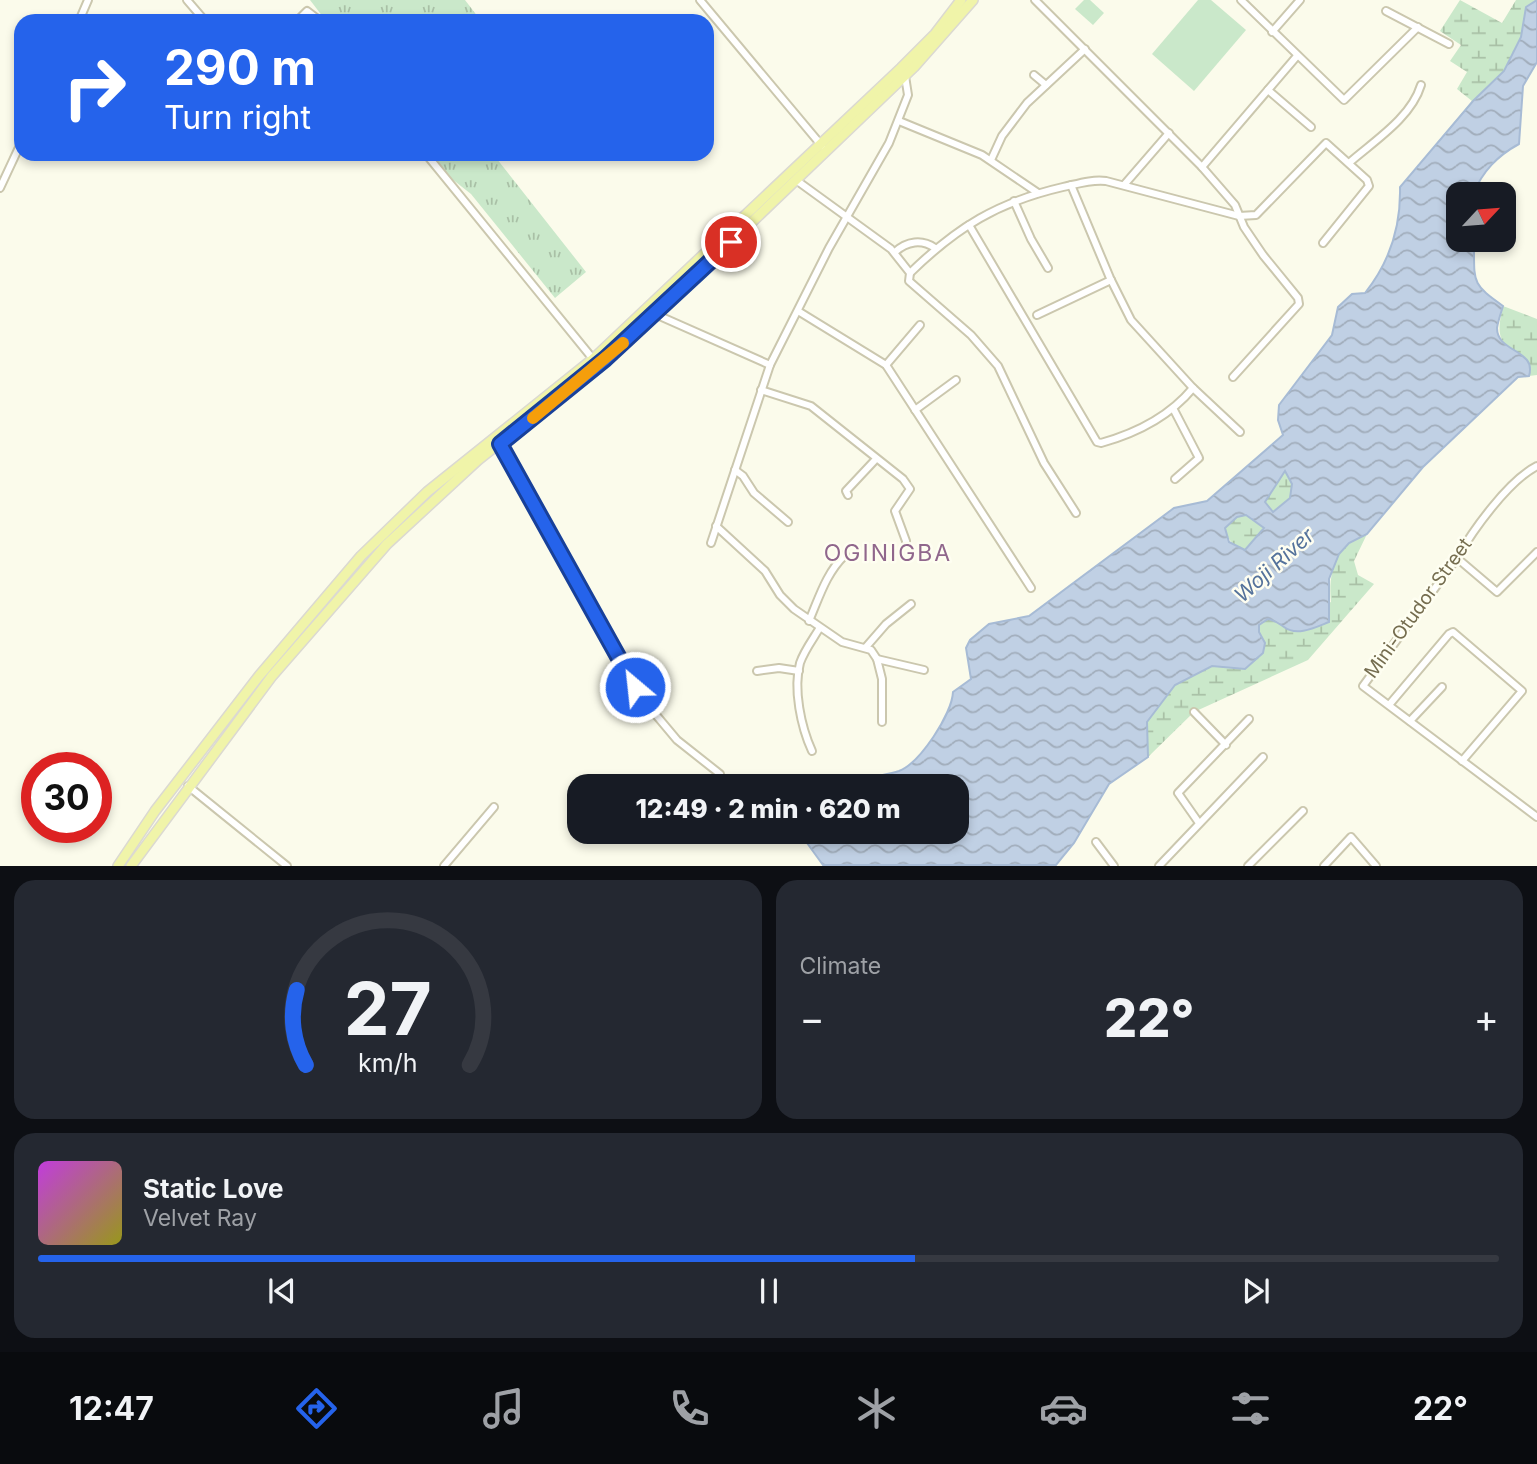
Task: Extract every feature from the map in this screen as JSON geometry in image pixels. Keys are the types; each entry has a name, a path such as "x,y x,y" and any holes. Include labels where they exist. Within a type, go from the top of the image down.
{"main road":[{"path":"131,866 283,662 369,563 440,494 655,314 796,180 823,148 935,34 961,0"},
{"path":"118,866 250,687 361,556 448,475 593,359 905,76 938,43 973,0"},
{"path":"361,556 369,563"}],"street":[{"path":"187,0 199,14"},
{"path":"699,0 711,14"},
{"path":"1035,0 1169,133 1236,205 1239,216 1263,255 1300,301 1233,377"},
{"path":"1241,0 1297,56 1347,100 1418,27"},
{"path":"1272,32 1300,0"},
{"path":"1386,11 1449,44"},
{"path":"714,18 823,148"},
{"path":"991,160 1002,136 1027,103 1084,49"},
{"path":"1202,167 1297,56"},
{"path":"1034,75 1046,85"},
{"path":"711,543 770,365 845,218 882,158 908,95 905,76"},
{"path":"1349,163 1402,116 1418,94 1421,85"},
{"path":"1268,90 1311,127"},
{"path":"899,121 991,160 1038,193"},
{"path":"1124,186 1169,133"},
{"path":"1076,513 1041,457 998,366 971,335 912,285 908,279 910,273 935,248 993,209 1038,193 1099,180 1239,216 1256,215 1324,144 1349,163 1367,180 1369,186 1323,243"},
{"path":"0,188 14,158"},
{"path":"432,161 593,359"},
{"path":"796,180 895,252 910,273"},
{"path":"1071,185 1111,280 1133,322 1193,388 1240,432"},
{"path":"1014,201 1048,268"},
{"path":"968,225 1097,442 1139,431 1174,410 1193,388"},
{"path":"895,252 915,242 925,242 935,248"},
{"path":"1037,315 1111,280"},
{"path":"798,311 886,365 1031,588"},
{"path":"655,314 770,365"},
{"path":"886,365 920,325"},
{"path":"915,410 956,380"},
{"path":"761,390 811,406 908,484 909,491 895,511 906,541"},
{"path":"1174,410 1199,458 1175,479"},
{"path":"500,444 640,695 672,735 720,774"},
{"path":"848,495 846,491 876,459"},
{"name":"Mini-Otudor Street","path":"1537,466 1520,477 1469,536 1458,558 1364,683 1365,689 1537,817"},
{"path":"734,470 743,476 754,493 788,522"},
{"path":"716,526 765,570 780,595 809,621 842,642 866,647 877,659 883,679 882,723"},
{"path":"1458,558 1497,592 1537,552"},
{"path":"809,621 818,594 828,583 833,568 845,555"},
{"path":"866,647 886,624 911,604"},
{"path":"812,751 804,731 799,671 803,657 819,629"},
{"path":"1389,705 1451,632 1521,689 1521,694 1462,761"},
{"path":"877,659 924,670"},
{"path":"757,671 779,668 799,671"},
{"path":"1410,721 1442,687"},
{"path":"1194,712 1226,745"},
{"path":"1199,823 1177,795 1249,719"},
{"path":"1159,866 1263,757"},
{"path":"188,786 287,866"},
{"path":"443,866 494,807"},
{"path":"1248,866 1303,811"},
{"path":"1324,866 1353,837 1377,866"},
{"path":"1096,842 1114,866"}],"green space":[{"path":"310,0 465,0 476,14 321,14"},
{"path":"1084,0 1090,0 1104,13 1093,25 1075,9"},
{"path":"1198,0 1211,0 1246,30 1194,91 1152,54"},
{"path":"1460,0 1502,23 1516,0 1537,0 1527,35 1415,238 1365,293 1381,269 1392,243 1400,202 1400,187 1472,101 1457,89 1467,72 1450,61 1461,45 1440,31"},
{"path":"438,161 499,161 586,272 555,298 471,194 452,179"},
{"path":"1503,306 1537,319 1537,375 1529,376 1531,369 1501,338"},
{"path":"1284,435 1285,471 1292,484 1290,498 1273,512 1251,546 1245,550 1232,542 1224,528 1174,508 1207,501"},
{"path":"1367,534 1354,561 1358,575 1374,584 1308,660 1194,712 1148,757 1147,722 1175,685 1212,666 1245,669 1263,653 1265,643 1259,632 1259,624 1269,619 1279,622 1331,602 1331,581 1336,560 1347,544"}],"water":[{"name":"Woji River","path":"1537,0 1537,62 1523,86 1519,144 1492,165 1479,182 1446,182 1446,252 1474,252 1477,282 1503,306 1497,328 1499,336 1527,361 1530,367 1529,376 1518,377 1423,467 1367,534 1349,543 1339,554 1329,579 1329,622 1295,631 1268,619 1259,625 1259,632 1265,643 1263,653 1245,669 1212,666 1175,685 1147,722 1148,757 1109,784 1074,843 1056,865 823,865 808,844 969,844 969,774 886,774 907,766 925,748 941,725 953,692 971,679 966,648 970,640 989,624 1029,616 1174,508 1207,501 1283,435 1278,420 1279,405 1332,335 1338,307 1352,294 1365,293 1387,257 1396,230 1400,187 1473,101 1504,71 1521,37 1526,7","holes":["1285,471 1292,484 1290,498 1273,512 1265,502","1246,515 1264,528 1245,550 1229,542 1225,528 1237,517"]}],"slow traffic":[{"path":"533,418 623,343"}],"district":[{"name":"OGINIGBA","path":"888,553"}],"route":[{"path":"635,687 500,444 605,359 731,242"}]}
